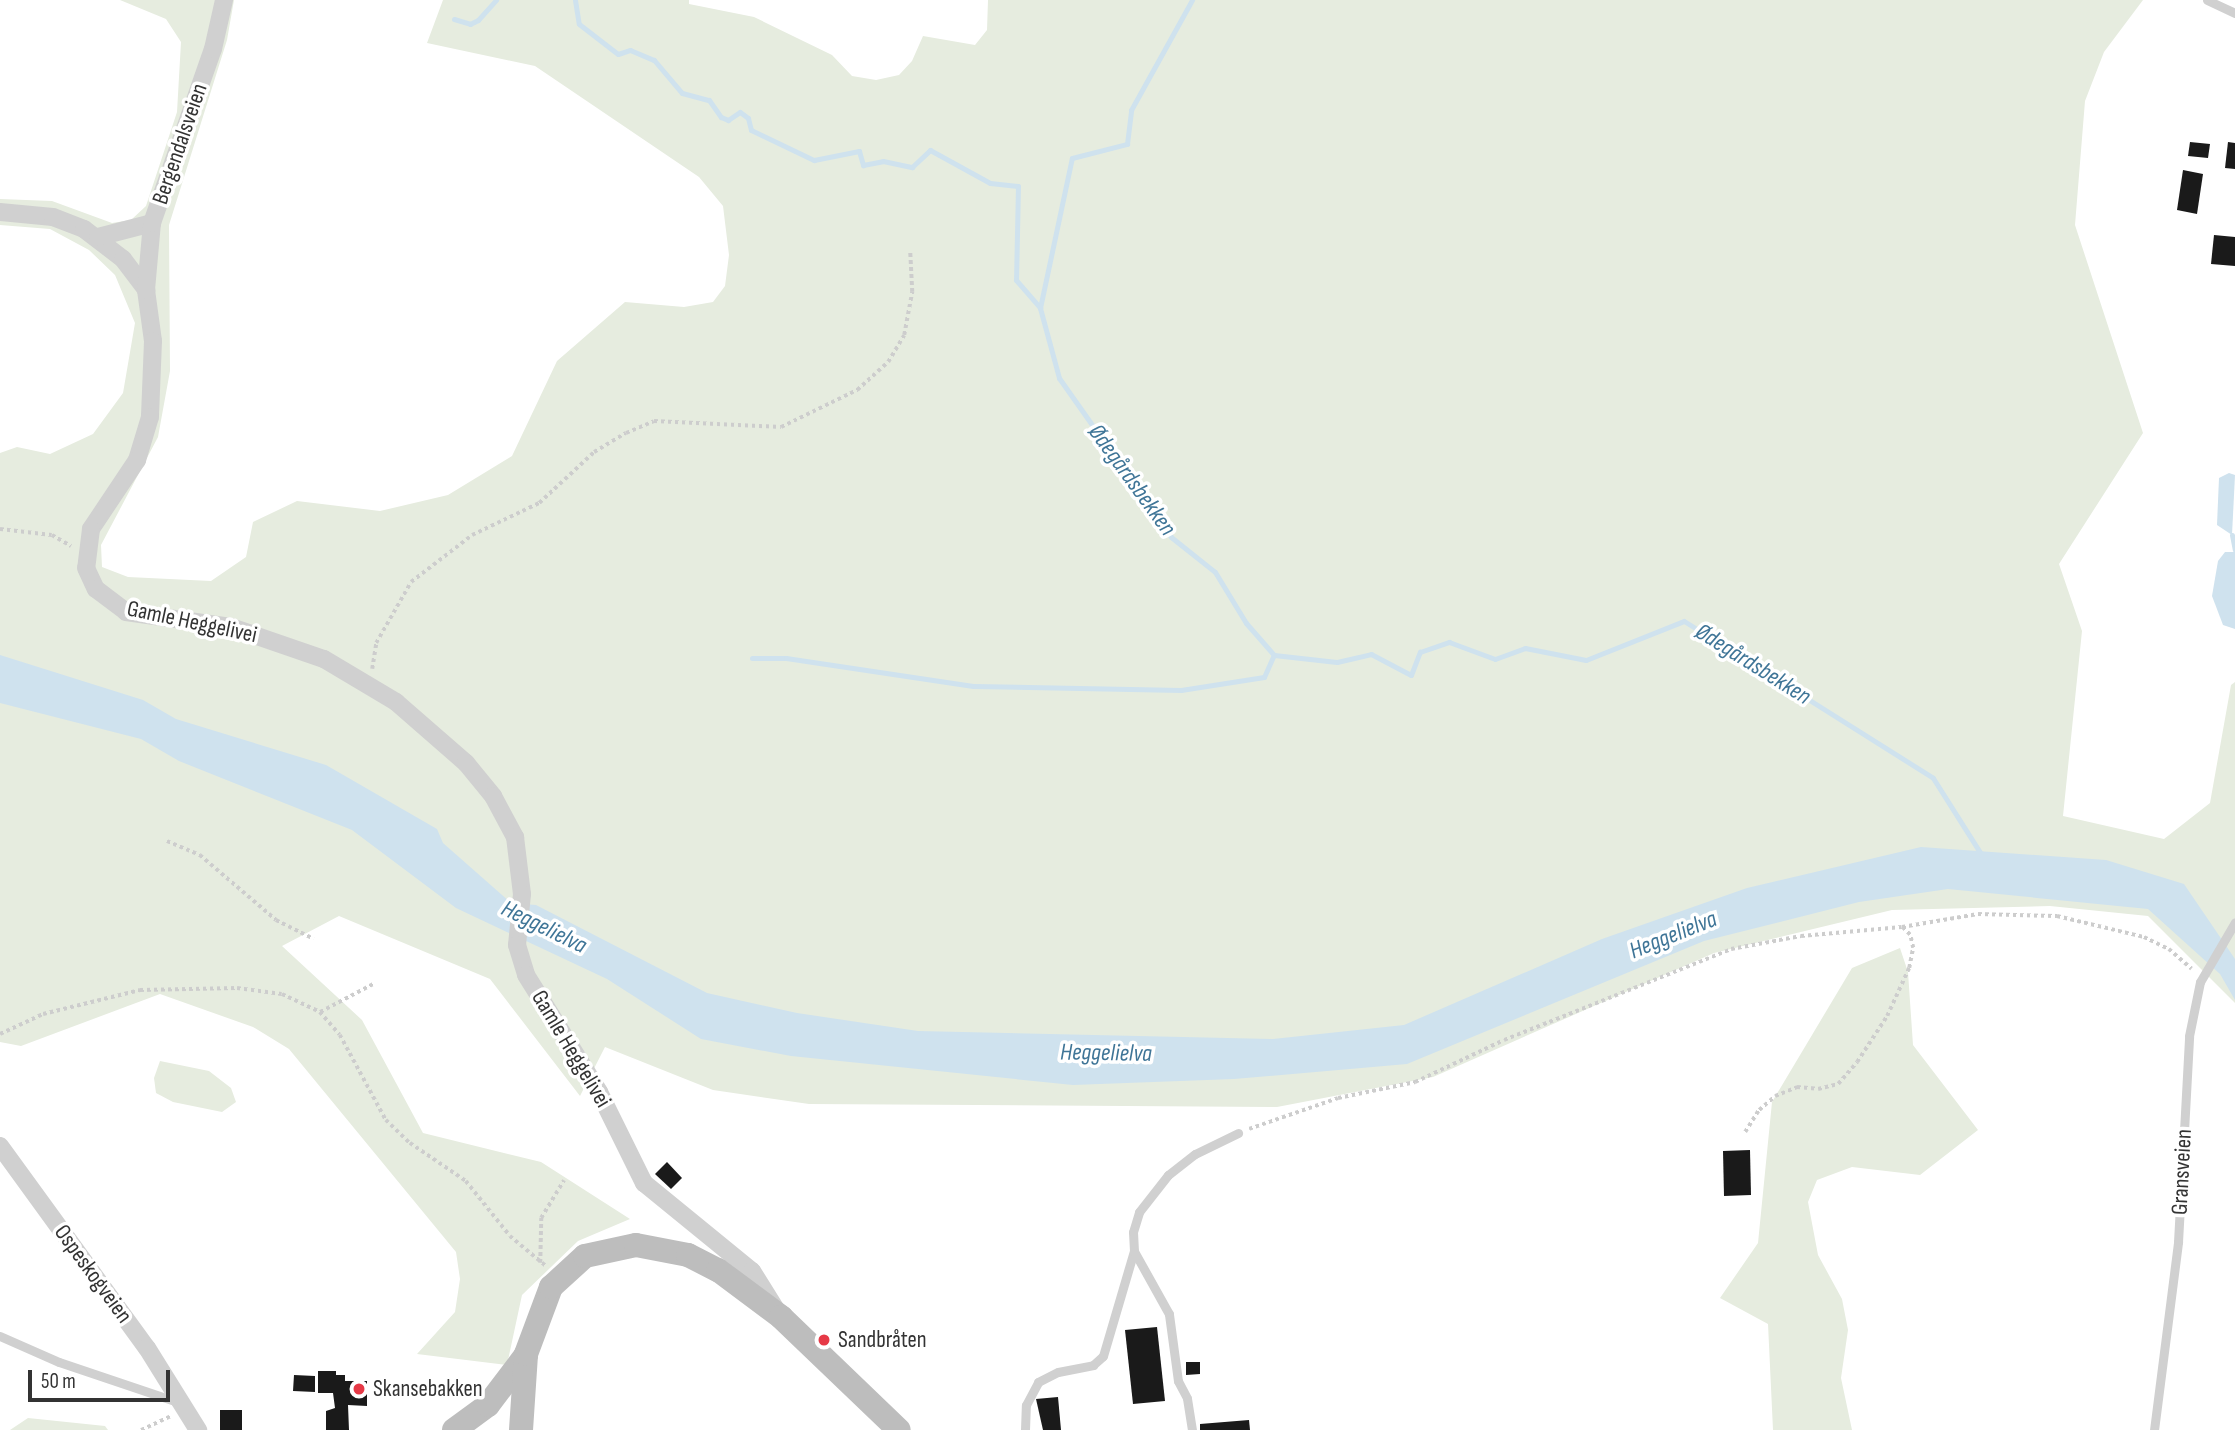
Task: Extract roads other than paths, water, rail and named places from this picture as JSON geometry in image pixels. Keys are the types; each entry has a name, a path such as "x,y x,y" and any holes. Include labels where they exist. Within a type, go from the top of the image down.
{"street":[{"name":"Bergendalsveien","path":"146,290 152,222 213,49 224,0"},
{"path":"0,212 53,217 98,237 123,259 146,290"},
{"path":"98,237 152,222"},
{"name":"Gamle Heggelivei","path":"146,290 153,341 150,417 136,460 91,528 85,555 96,589 126,612 258,635 324,659 370,685 447,746 493,796 515,836 522,894 517,945 526,975 599,1092 644,1183 667,1207 752,1271 781,1317"},
{"name":"Ospeskogveien","path":"0,1146 105,1289 198,1430"},
{"path":"521,1430 526,1354 550,1269 600,1250 652,1246 688,1255 718,1270 781,1317 899,1430"},
{"path":"454,1430 488,1405 526,1354"}],"lane":[{"path":"2207,0 2235,13"},
{"name":"Gransveien","path":"2154,1430 2178,1242 2189,1036 2200,982 2235,922"},
{"path":"1025,1430 1026,1405 1038,1382 1058,1372 1093,1365 1103,1356 1134,1251 1139,1212 1157,1188 1195,1154 1237,1133"},
{"path":"1134,1251 1169,1314 1175,1365 1192,1430"},
{"path":"0,1336 66,1365 184,1407"}],"water":[{"path":"2229,473 2235,475 2232,535 2217,525 2219,478"},
{"path":"2225,552 2235,552 2235,629 2223,625 2212,596 2218,561"},
{"name":"Heggelielva","path":"0,655 143,700 176,719 326,765 437,829 443,843 511,903 536,905 707,993 797,1013 918,1031 1273,1039 1404,1025 1602,939 1747,888 1921,847 2106,860 2184,884 2235,959 2235,1000 2220,974 2148,909 1948,889 1859,902 1704,941 1407,1064 1234,1079 1073,1085 791,1056 701,1039 607,979 456,908 352,830 179,761 141,739 0,703"}],"waterway":[{"path":"454,19 470,24 478,20 496,0"},
{"name":"Ødegårdsbekken","path":"575,0 579,24 618,54 630,50 654,60 682,93 709,100 721,117 728,120 740,112 748,118 751,130 814,160 859,151 863,165 883,161 912,167 930,150 990,183 1018,186 1016,280 1040,308 1059,378 1171,537 1215,572 1246,623 1274,655 1337,662 1371,654 1411,675 1420,652 1449,642 1495,659 1525,648 1586,660 1684,621 1933,778 1983,857"},
{"path":"1040,308 1072,158 1127,144 1131,110 1192,0"},
{"path":"2232,535 2235,550"},
{"path":"752,658 786,658 973,686 1181,690 1264,677 1274,655"}],"place":[{"name":"Sandbråten","path":"824,1340"},
{"name":"Skansebakken","path":"359,1389"}]}
